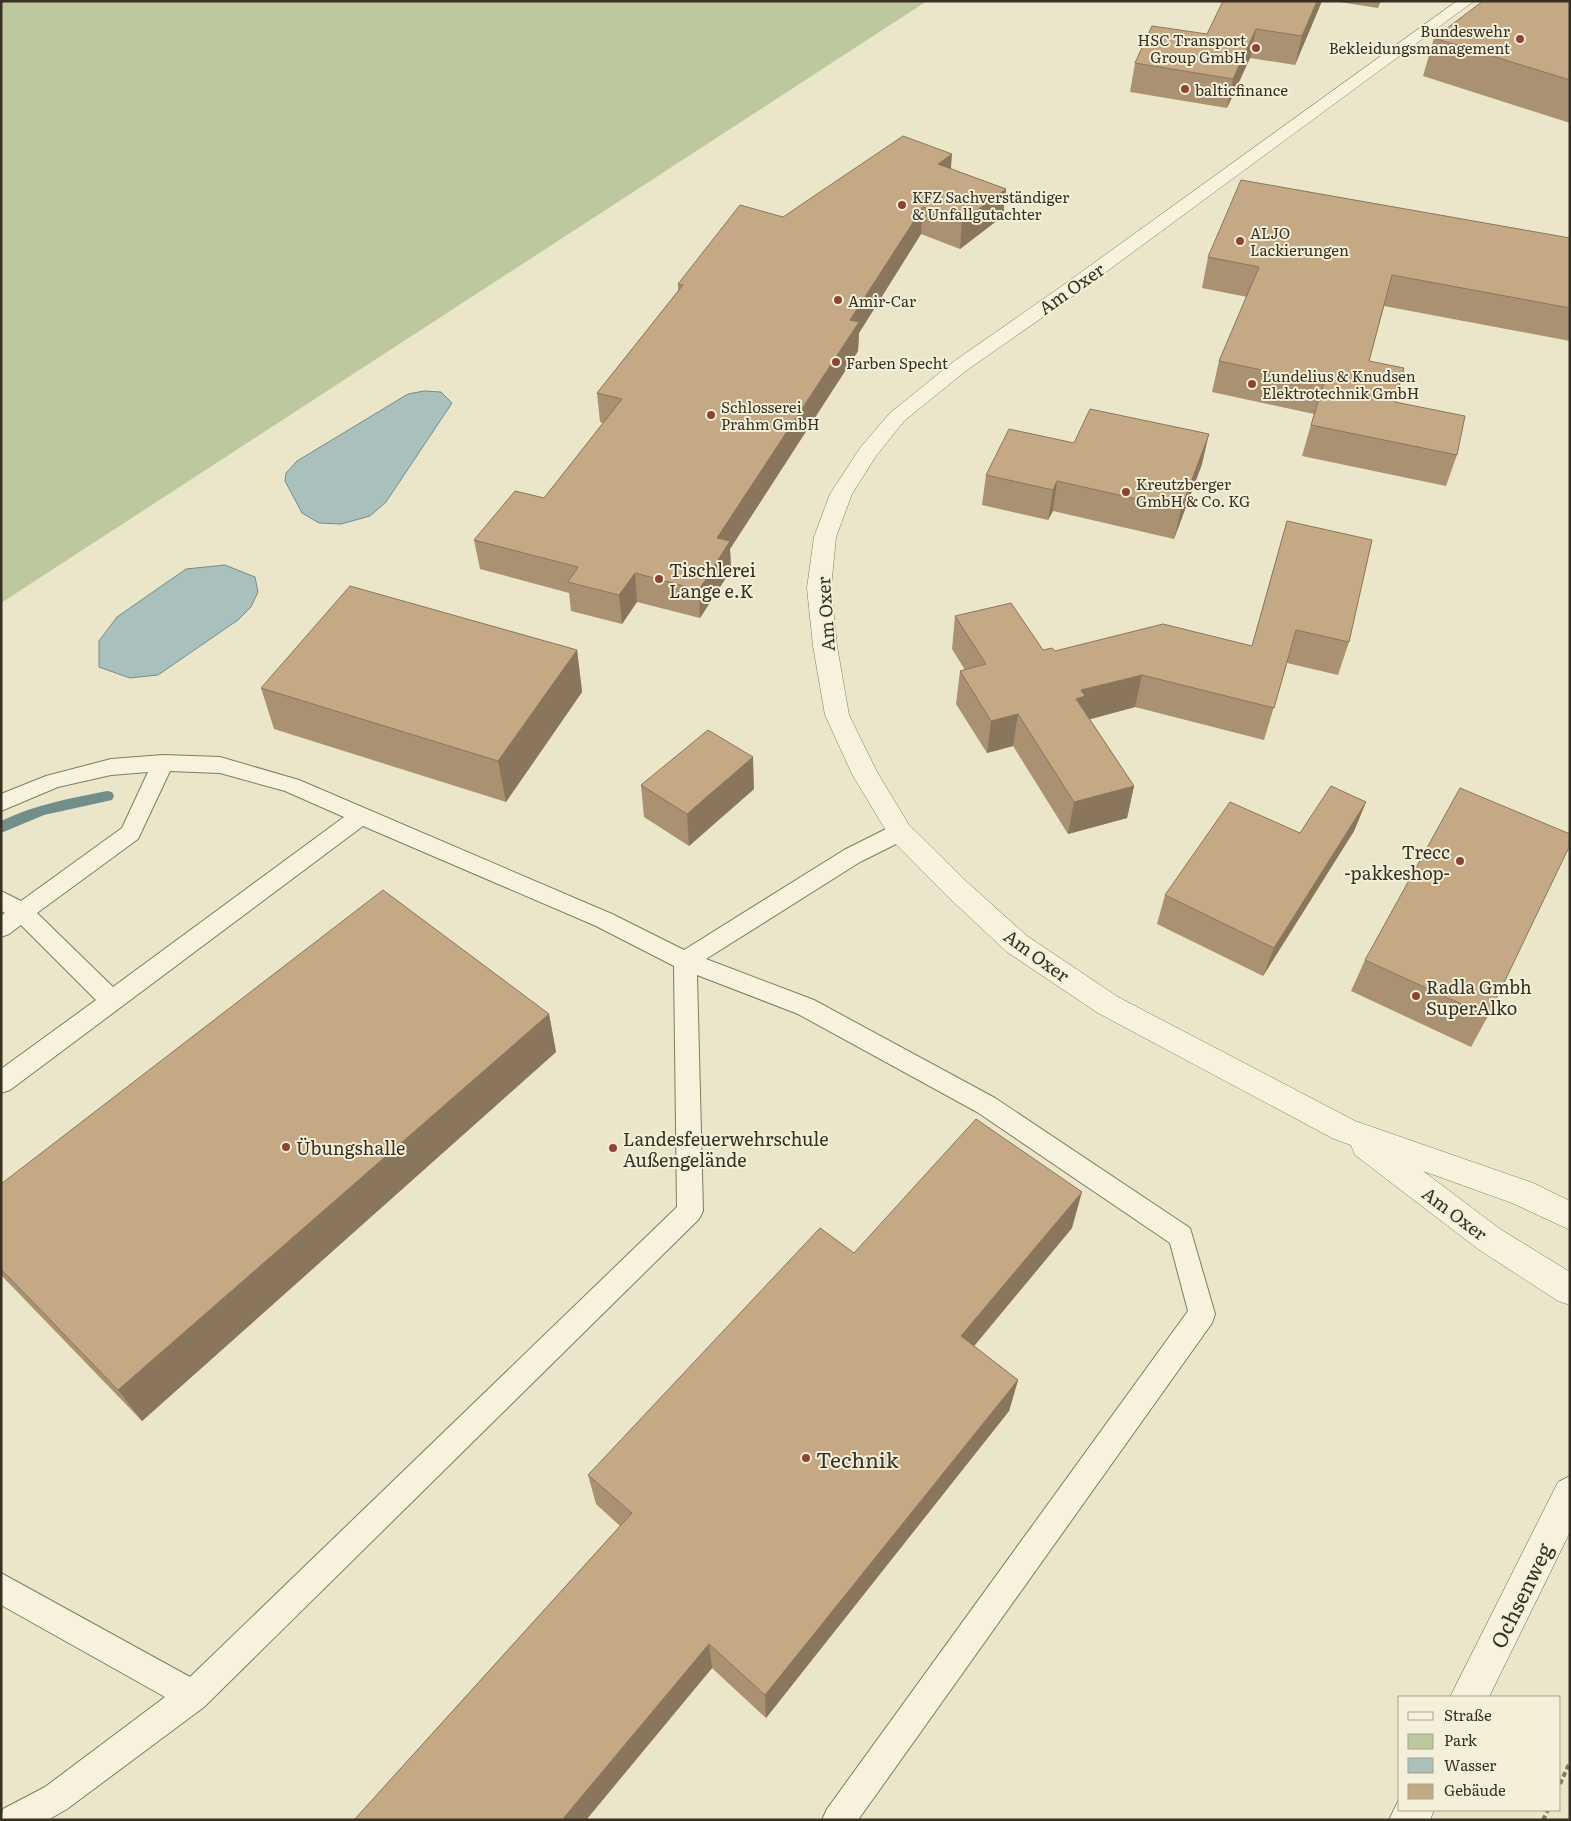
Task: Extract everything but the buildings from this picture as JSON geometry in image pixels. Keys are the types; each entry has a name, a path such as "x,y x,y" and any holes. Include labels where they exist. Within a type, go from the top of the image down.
{"street":[{"name":"Am Oxer","path":"1467,1 1069,290 937,383 897,417 868,453 841,494 825,537 819,588 825,646 837,715 866,774 900,832 957,889 1017,944 1108,1005 1345,1130 1522,1193 1570,1216"},
{"name":"Am Oxer","path":"1345,1130 1489,1239 1570,1290"},
{"name":"Ochsenweg","path":"1469,1696 1570,1494"}],"lane":[{"path":"1,803 53,782 111,768 163,763 220,765 292,785 604,920 685,962 806,1007 986,1105 1181,1236 1202,1314 838,1820"},
{"path":"1,928 130,833 163,763"},
{"path":"1,1083 361,816"},
{"path":"685,962 852,856 900,832"},
{"path":"1,900 23,913 112,1001"},
{"path":"14,1820 56,1798 193,1696 690,1211 685,962"},
{"path":"1,1588 193,1696"}],"path":[{"path":"1561,1782 1570,1762"}],"green space":[{"path":"1,1 927,1 1,603"}],"water":[{"path":"424,391 441,392 452,403 386,502 370,516 341,524 319,523 302,513 285,481 286,473 297,461 408,394"},
{"path":"225,565 255,577 258,592 251,607 238,620 158,675 130,678 99,667 99,641 117,617 186,569"}],"waterway":[{"path":"1,828 40,811 107,796"}],"place":[{"name":"Bundeswehr Bekleidungsmanagement","path":"1520,39"},
{"name":"HSC Transport Group GmbH","path":"1256,48"},
{"name":"balticfinance","path":"1185,89"},
{"name":"KFZ Sachverständiger & Unfallgutachter","path":"902,205"},
{"name":"ALJO Lackierungen","path":"1240,241"},
{"name":"Amir-Car","path":"838,300"},
{"name":"Farben Specht","path":"836,362"},
{"name":"Lundelius & Knudsen Elektrotechnik GmbH","path":"1252,384"},
{"name":"Schlosserei Prahm GmbH","path":"711,415"},
{"name":"Kreutzberger GmbH & Co. KG","path":"1126,492"},
{"name":"Tischlerei Lange e.K","path":"659,579"},
{"name":"Trecc -pakkeshop-","path":"1460,861"},
{"name":"Radla Gmbh SuperAlko","path":"1416,996"},
{"name":"Übungshalle","path":"286,1147"},
{"name":"Landesfeuerwehrschule Außengelände","path":"613,1148"},
{"name":"Technik","path":"806,1458"}]}
